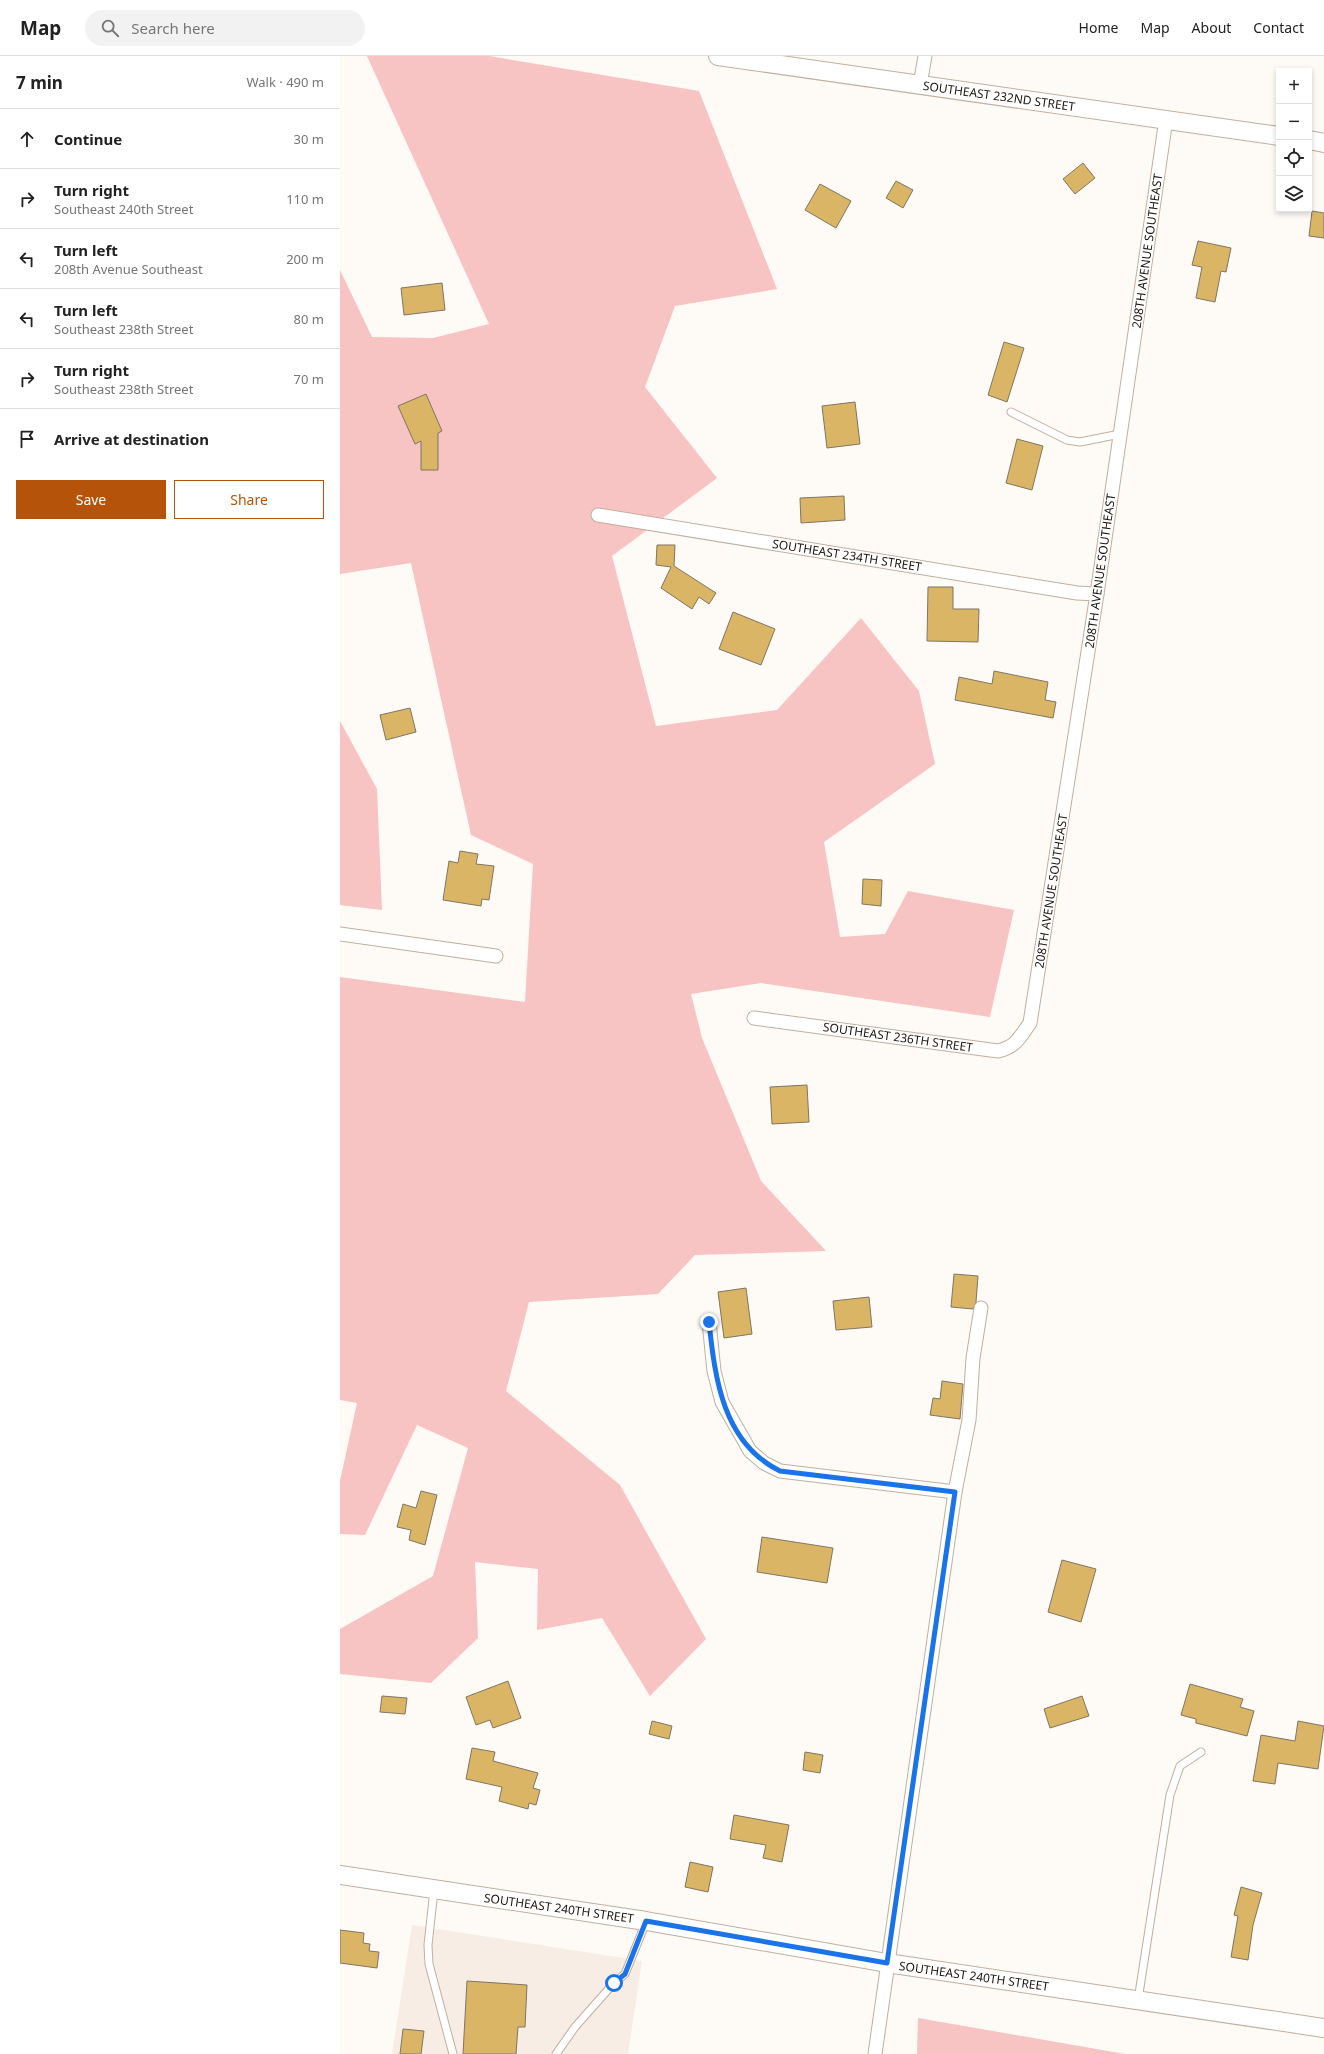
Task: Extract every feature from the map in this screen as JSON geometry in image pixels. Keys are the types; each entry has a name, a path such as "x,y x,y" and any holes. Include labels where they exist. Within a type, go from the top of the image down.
{"main road":[{"name":"SOUTHEAST 232ND STREET","path":"718,56 1276,136"},
{"path":"1312,141 1324,143"},
{"name":"SOUTHEAST 240TH STREET","path":"340,1876 646,1921 887,1963 1324,2028"}],"street":[{"path":"920,85 925,56"},
{"name":"208TH AVENUE SOUTHEAST","path":"1030,1023 1097,594 1166,119"},
{"name":"SOUTHEAST 234TH STREET","path":"598,514 1078,593 1097,594"},
{"path":"340,934 496,956"},
{"name":"SOUTHEAST 236TH STREET","path":"754,1018 998,1051 1009,1048 1016,1043 1030,1023"},
{"path":"875,2054 955,1492 969,1420 973,1358 981,1308"},
{"path":"709,1322 714,1371 722,1402 750,1451 764,1463 780,1471 955,1492"}],"lane":[{"path":"1011,412 1067,440 1080,442 1120,434"},
{"path":"1138,2000 1170,1796 1180,1766 1201,1752"},
{"path":"434,1890 428,1945 429,1964 453,2054"},
{"path":"556,2054 575,2027 614,1983 625,1974 646,1921"}],"shaded area":[{"path":"367,56 489,56 699,91 777,289 675,306 645,387 717,478 612,556 656,726 777,710 861,618 919,691 935,764 824,842 840,937 885,934 908,891 1014,910 990,1017 761,983 691,994 702,1038 761,1181 826,1251 695,1255 658,1294 529,1302 506,1391 620,1485 706,1639 650,1696 602,1618 537,1630 538,1569 475,1562 478,1638 431,1683 340,1674 340,1629 433,1576 468,1448 417,1425 365,1535 340,1534 340,1481 357,1403 340,1400 340,977 525,1002 533,864 471,835 411,563 340,574 340,270 372,337 433,338 489,324"},
{"path":"340,721 377,789 382,910 340,905"},
{"path":"412,1925 642,1961 628,2054 392,2054"},
{"path":"918,2018 1125,2054 917,2054"}],"building":[{"path":"1083,163 1095,178 1075,194 1063,179"},
{"path":"896,181 913,190 903,208 886,198"},
{"path":"820,184 851,201 836,228 805,210"},
{"path":"1312,211 1324,213 1324,238 1309,236"},
{"path":"1198,241 1231,248 1226,272 1221,271 1215,302 1196,298 1202,267 1192,265"},
{"path":"442,283 445,310 404,315 401,288"},
{"path":"1004,342 1024,348 1007,402 988,395"},
{"path":"426,394 442,431 438,433 438,470 421,470 421,441 415,444 398,406"},
{"path":"855,402 860,444 827,448 822,406"},
{"path":"1017,439 1043,446 1032,490 1006,483"},
{"path":"844,496 845,520 801,523 800,498"},
{"path":"657,545 675,545 674,566 716,593 709,604 699,597 692,609 661,588 671,567 656,565"},
{"path":"928,587 953,587 953,609 979,609 978,642 927,641"},
{"path":"733,612 775,629 761,665 719,649"},
{"path":"994,671 1048,682 1045,700 1056,702 1053,718 955,700 959,677 992,684"},
{"path":"410,708 416,732 386,740 380,715"},
{"path":"460,851 478,854 476,864 494,866 489,900 482,899 481,906 443,900 449,861 458,863"},
{"path":"863,879 882,880 881,906 862,904"},
{"path":"807,1085 809,1122 772,1124 770,1087"},
{"path":"954,1274 978,1276 976,1302 973,1309 951,1307"},
{"path":"746,1288 752,1334 724,1338 718,1292"},
{"path":"869,1297 872,1327 836,1330 833,1301"},
{"path":"942,1381 963,1384 960,1419 930,1415 933,1398 940,1399"},
{"path":"421,1491 437,1495 425,1545 409,1540 411,1530 397,1527 403,1504 416,1508"},
{"path":"762,1537 833,1548 827,1583 757,1572"},
{"path":"1062,1560 1096,1569 1081,1622 1048,1612"},
{"path":"508,1681 521,1718 493,1728 490,1720 476,1725 466,1697"},
{"path":"1190,1684 1243,1699 1240,1707 1254,1711 1247,1736 1196,1723 1196,1719 1181,1715"},
{"path":"382,1696 407,1698 405,1714 380,1712"},
{"path":"1082,1696 1089,1716 1050,1728 1044,1709"},
{"path":"652,1721 672,1726 669,1739 649,1734"},
{"path":"1298,1721 1324,1726 1318,1769 1278,1763 1275,1784 1253,1781 1261,1735 1295,1741"},
{"path":"472,1748 495,1752 493,1761 538,1773 533,1788 540,1790 536,1805 529,1803 528,1809 499,1801 502,1787 466,1779"},
{"path":"805,1752 823,1755 820,1773 803,1770"},
{"path":"734,1815 789,1825 782,1862 763,1858 766,1845 730,1839"},
{"path":"690,1862 713,1867 708,1892 685,1887"},
{"path":"1241,1887 1262,1893 1253,1925 1248,1960 1231,1957 1238,1916 1234,1915"},
{"path":"340,1930 364,1933 363,1943 370,1944 369,1951 379,1952 377,1968 340,1963"},
{"path":"467,1981 527,1985 525,2027 518,2027 516,2054 463,2054"},
{"path":"403,2029 424,2031 421,2054 400,2054"}],"route":[{"path":"614,1983 625,1974 646,1921 887,1963 955,1492 780,1471 764,1463 750,1451 722,1402 714,1371 709,1322"}]}
